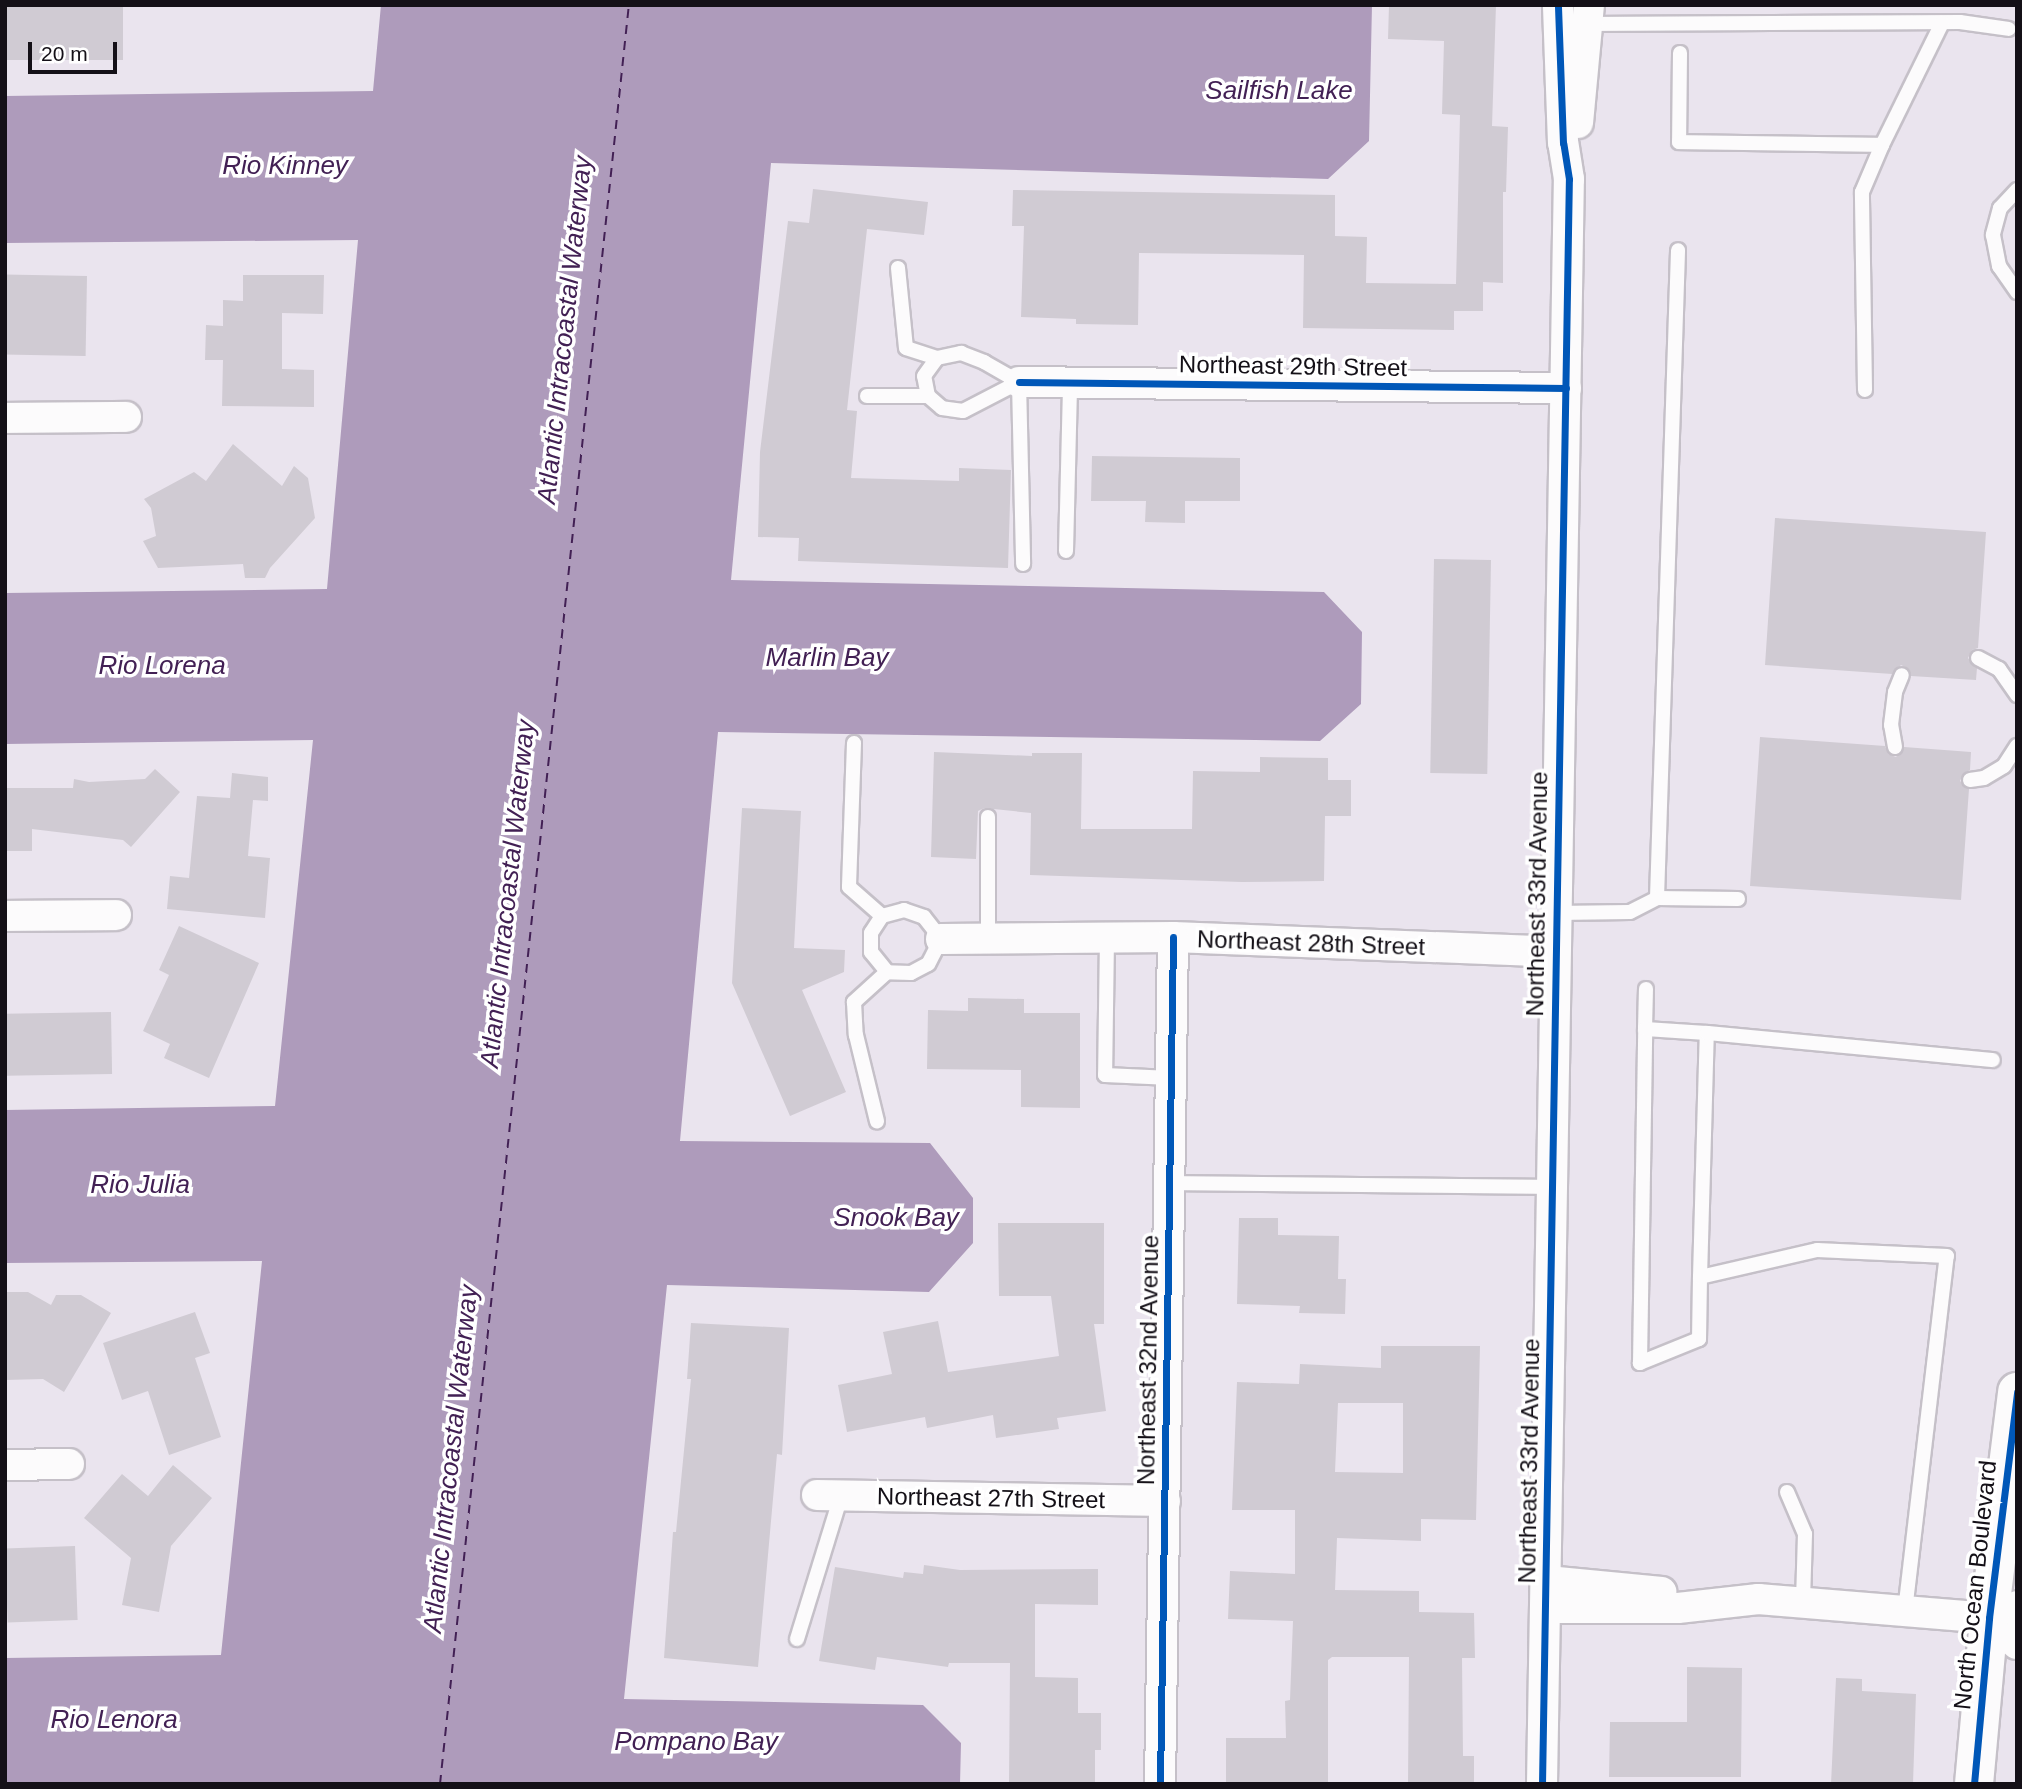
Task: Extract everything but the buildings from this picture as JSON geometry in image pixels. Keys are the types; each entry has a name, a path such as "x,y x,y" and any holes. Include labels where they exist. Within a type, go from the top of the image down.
{"main road":[{"name":"North Ocean Boulevard","path":"1974,1784 2003,1612 2017,1391"}],"street":[{"name":"Northeast 33rd Avenue","path":"1542,1784 1569,179 1563,143 1573,15"},
{"name":"Northeast 29th Street","path":"1019,382 1566,388"},
{"path":"5,418 126,417"},
{"path":"5,916 116,915"},
{"name":"Northeast 28th Street","path":"941,939 1173,937 1555,952"},
{"name":"Northeast 32nd Avenue","path":"1160,1784 1173,937"},
{"path":"5,1465 69,1464"},
{"name":"Northeast 27th Street","path":"829,1496 1165,1501"},
{"path":"1547,1595 1678,1608 1758,1599 1905,1611 2003,1612 2017,1644"}],"lane":[{"path":"1573,15 1942,23 2009,29"},
{"path":"1866,390 1862,192 1942,23"},
{"path":"1680,53 1679,142 1882,145"},
{"path":"2017,190 2000,208 1993,235 1999,265 2017,292"},
{"path":"1657,898 1678,250"},
{"path":"898,268 906,348 937,358 961,353 1019,382"},
{"path":"937,358 924,376 928,396 942,408 963,411 1019,382"},
{"path":"1019,382 1023,564"},
{"path":"1066,551 1070,383"},
{"path":"867,396 928,396"},
{"path":"1978,658 1999,669 2016,698"},
{"path":"1895,747 1891,725 1895,692 1902,675"},
{"path":"854,743 849,887 882,916"},
{"path":"1970,780 1984,778 2004,766 2017,744"},
{"path":"988,817 988,938"},
{"path":"1556,913 1630,912 1657,898 1738,899"},
{"path":"877,1121 856,1035 854,1002 887,972 911,973 928,964 941,939 924,917 904,910 882,916 871,933 871,952 887,972"},
{"path":"1107,938 1105,1075 1171,1078"},
{"path":"1646,989 1640,1363 1699,1339 1707,1032"},
{"path":"1645,1030 1707,1032 1993,1060"},
{"path":"1170,1183 1552,1186"},
{"path":"1700,1277 1817,1250 1947,1256 1905,1611"},
{"path":"1787,1492 1805,1534 1803,1602"},
{"path":"797,1639 829,1496"}],"water":[{"path":"381,5 1372,5 1369,141 1328,179 771,163 731,580 1324,592 1362,632 1361,704 1320,741 718,732 680,1141 930,1143 973,1198 973,1243 929,1292 667,1285 624,1699 923,1705 961,1743 960,1784 5,1784 5,1658 221,1655 262,1261 5,1263 5,1110 275,1106 313,740 5,744 5,593 327,589 358,240 5,243 5,96 373,91"}],"ferry route":[{"path":"440,1784 629,5"}],"cycle path":[{"path":"1542,1784 1569,179 1563,143 1558,5"},
{"path":"1019,382 1566,388"},
{"path":"1160,1784 1173,937"},
{"path":"1974,1784 1989,1618 2017,1392"}],"water label":[{"name":"Sailfish Lake","path":"1279,91"},
{"name":"Rio Kinney","path":"285,166"},
{"name":"Atlantic Intracoastal Waterway","path":"565,330"},
{"name":"Marlin Bay","path":"827,658"},
{"name":"Rio Lorena","path":"162,666"},
{"name":"Atlantic Intracoastal Waterway","path":"508,894"},
{"name":"Rio Julia","path":"140,1185"},
{"name":"Snook Bay","path":"896,1218"},
{"name":"Atlantic Intracoastal Waterway","path":"451,1459"},
{"name":"Rio Lenora","path":"114,1720"},
{"name":"Pompano Bay","path":"696,1742"}]}
